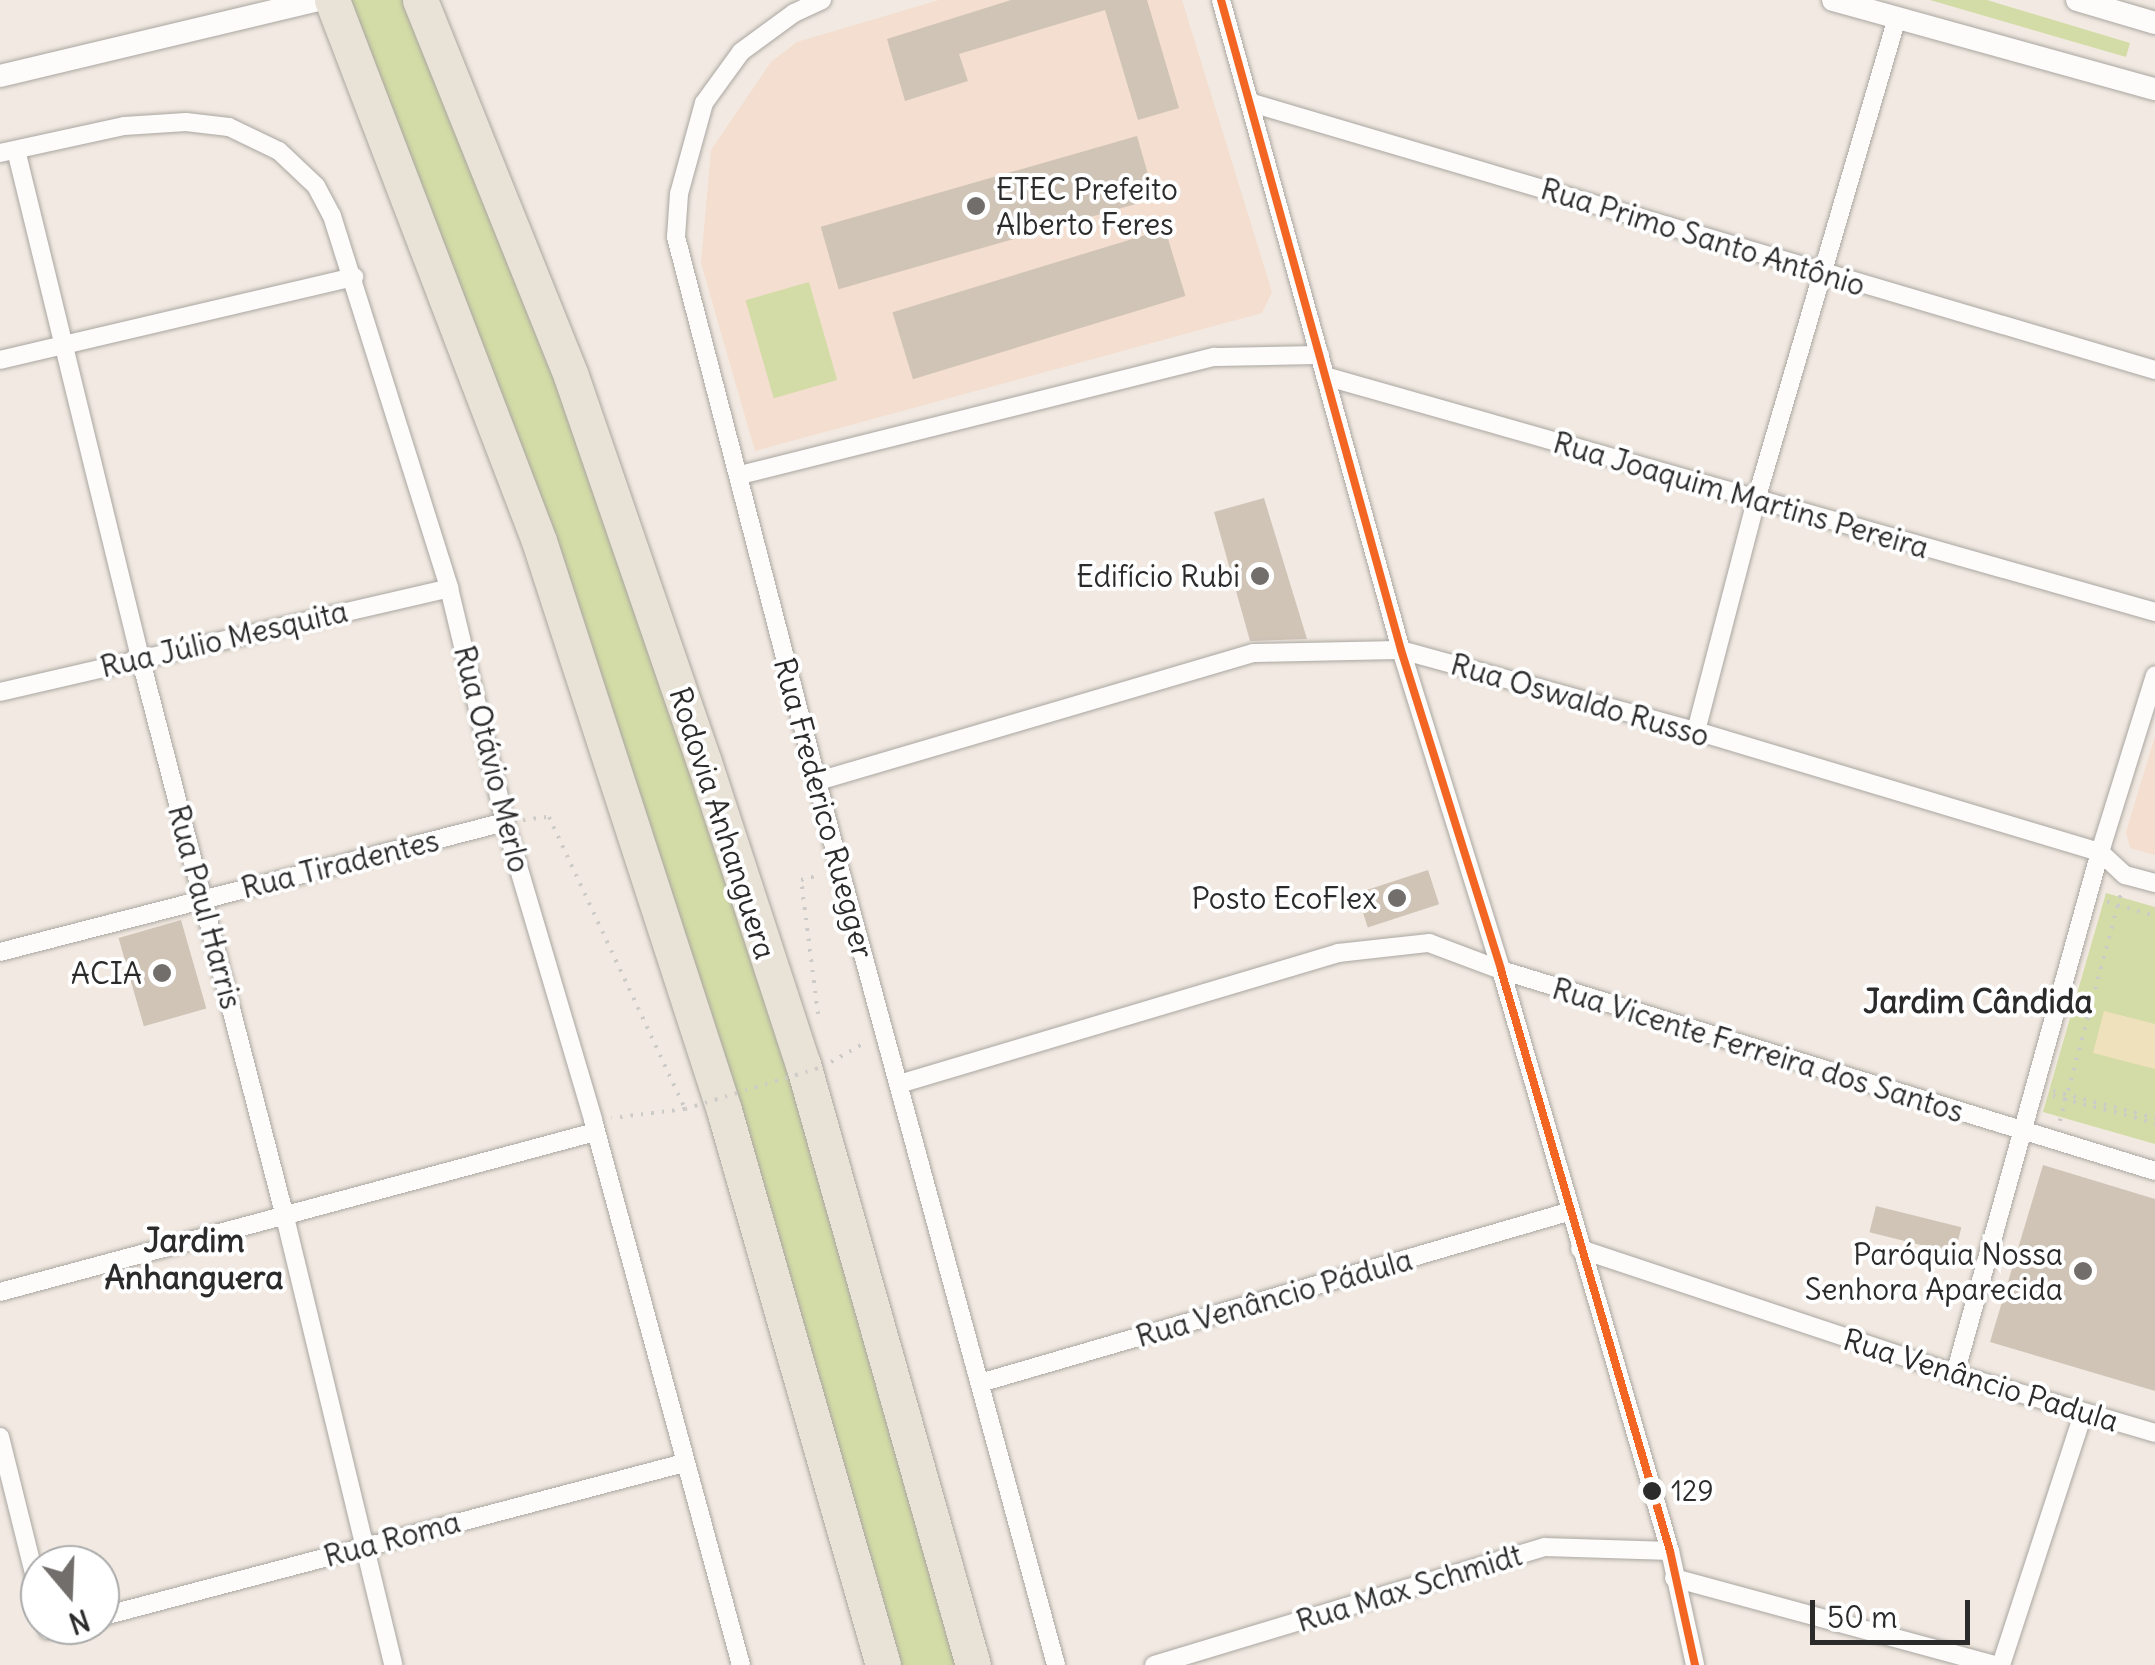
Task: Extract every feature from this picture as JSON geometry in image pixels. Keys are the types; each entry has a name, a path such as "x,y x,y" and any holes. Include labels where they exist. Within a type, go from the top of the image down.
{"highway":[{"path":"332,0 539,541 696,1019 861,1578 881,1665"},
{"name":"Rodovia Anhanguera","path":"420,0 571,376 704,762 802,1064 972,1665"}],"street":[{"path":"0,76 318,0"},
{"name":"Rua Frederico Ruegger","path":"822,0 794,13 741,52 704,103 679,194 676,237 684,280 740,475 840,870 1056,1665"},
{"path":"1221,0 1401,650 1501,970 1568,1212 1670,1551 1695,1665"},
{"path":"1834,0 2155,89"},
{"path":"2077,0 2155,23"},
{"path":"1696,731 1756,500 1896,20"},
{"name":"Rua Primo Santo Antônio","path":"1252,102 2155,370"},
{"name":"Rua Otávio Merlo","path":"8,151 124,126 186,122 229,127 279,151 316,186 332,216 449,588 505,822 594,1126 741,1665"},
{"name":"Rua Paul Harris","path":"8,151 64,346 284,1213 392,1665"},
{"path":"0,360 354,278"},
{"path":"740,475 1215,357 1320,356"},
{"name":"Rua Joaquim Martins Pereira","path":"1328,377 2155,612"},
{"name":"Rua Júlio Mesquita","path":"0,692 449,588"},
{"name":"Rua Oswaldo Russo","path":"818,781 1253,652 1401,650 1696,731 2100,852 2125,875 2155,883"},
{"path":"1954,1374 2025,1132 2100,852 2155,675"},
{"name":"Rua Tiradentes","path":"0,952 505,822"},
{"name":"Rua Vicente Ferreira dos Santos","path":"900,1084 1338,953 1429,943 1501,970 2155,1171"},
{"path":"0,1292 594,1126"},
{"name":"Rua Venâncio Pádula","path":"980,1383 1568,1212"},
{"name":"Rua Venâncio Padula","path":"1580,1249 1954,1374 2155,1433"},
{"path":"1674,1578 1998,1665 2082,1414"},
{"path":"0,1437 27,1545"},
{"name":"Rua Roma","path":"120,1611 684,1463"},
{"name":"Rua Max Schmidt","path":"1154,1665 1545,1546 1670,1551"}],"path":[{"path":"505,822 549,817 685,1108"},
{"path":"820,1029 800,880 840,870"},
{"path":"2055,1140 2125,875"},
{"path":"2088,899 2155,916"},
{"path":"594,1126 685,1108 825,1066 885,1032"},
{"path":"2035,1088 2155,1121"}],"shaded area":[{"name":"ETEC Prefeito Alberto Feres","path":"939,0 1182,0 1272,292 1262,313 755,451 701,263 711,150 771,62 797,42"},
{"path":"2155,736 2155,855 2130,848 2126,832"}],"green space":[{"path":"346,0 406,0 556,368 772,1011 959,1665 897,1665"},
{"path":"1930,0 1987,0 2130,43 2126,57"},
{"path":"809,282 837,380 774,398 746,300"},
{"path":"2106,893 2155,907 2155,1144 2043,1112"}],"sand":[{"path":"2104,1011 2155,1024 2155,1069 2093,1053"}],"building":[{"path":"1011,0 1147,0 1179,108 1138,120 1105,10 959,54 968,81 905,101 887,39"},
{"path":"1137,136 1155,198 839,289 821,227"},
{"path":"1165,229 1185,296 913,379 892,312"},
{"name":"Edifício Rubi","path":"1264,498 1307,639 1250,641 1214,512"},
{"name":"Posto EcoFlex","path":"1428,870 1439,904 1368,927 1357,893"},
{"name":"ACIA","path":"181,920 206,1008 144,1026 119,938"},
{"name":"Paróquia Nossa Senhora Aparecida","path":"2043,1165 2155,1199 2155,1391 1990,1342"},
{"path":"1876,1206 1961,1227 1955,1253 1869,1232"}],"transit line":[{"path":"1221,0 1401,650 1501,970 1670,1551 1695,1665"}],"place":[{"name":"ETEC Prefeito Alberto Feres","path":"976,206"},
{"name":"Edifício Rubi","path":"1260,576"},
{"name":"Posto EcoFlex","path":"1397,898"},
{"name":"ACIA","path":"162,973"},
{"name":"Paróquia Nossa Senhora Aparecida","path":"2083,1271"},
{"name":"129","path":"1652,1491"}],"district":[{"name":"Jardim Cândida","path":"1978,1002"},
{"name":"Jardim Anhanguera","path":"194,1260"}]}
